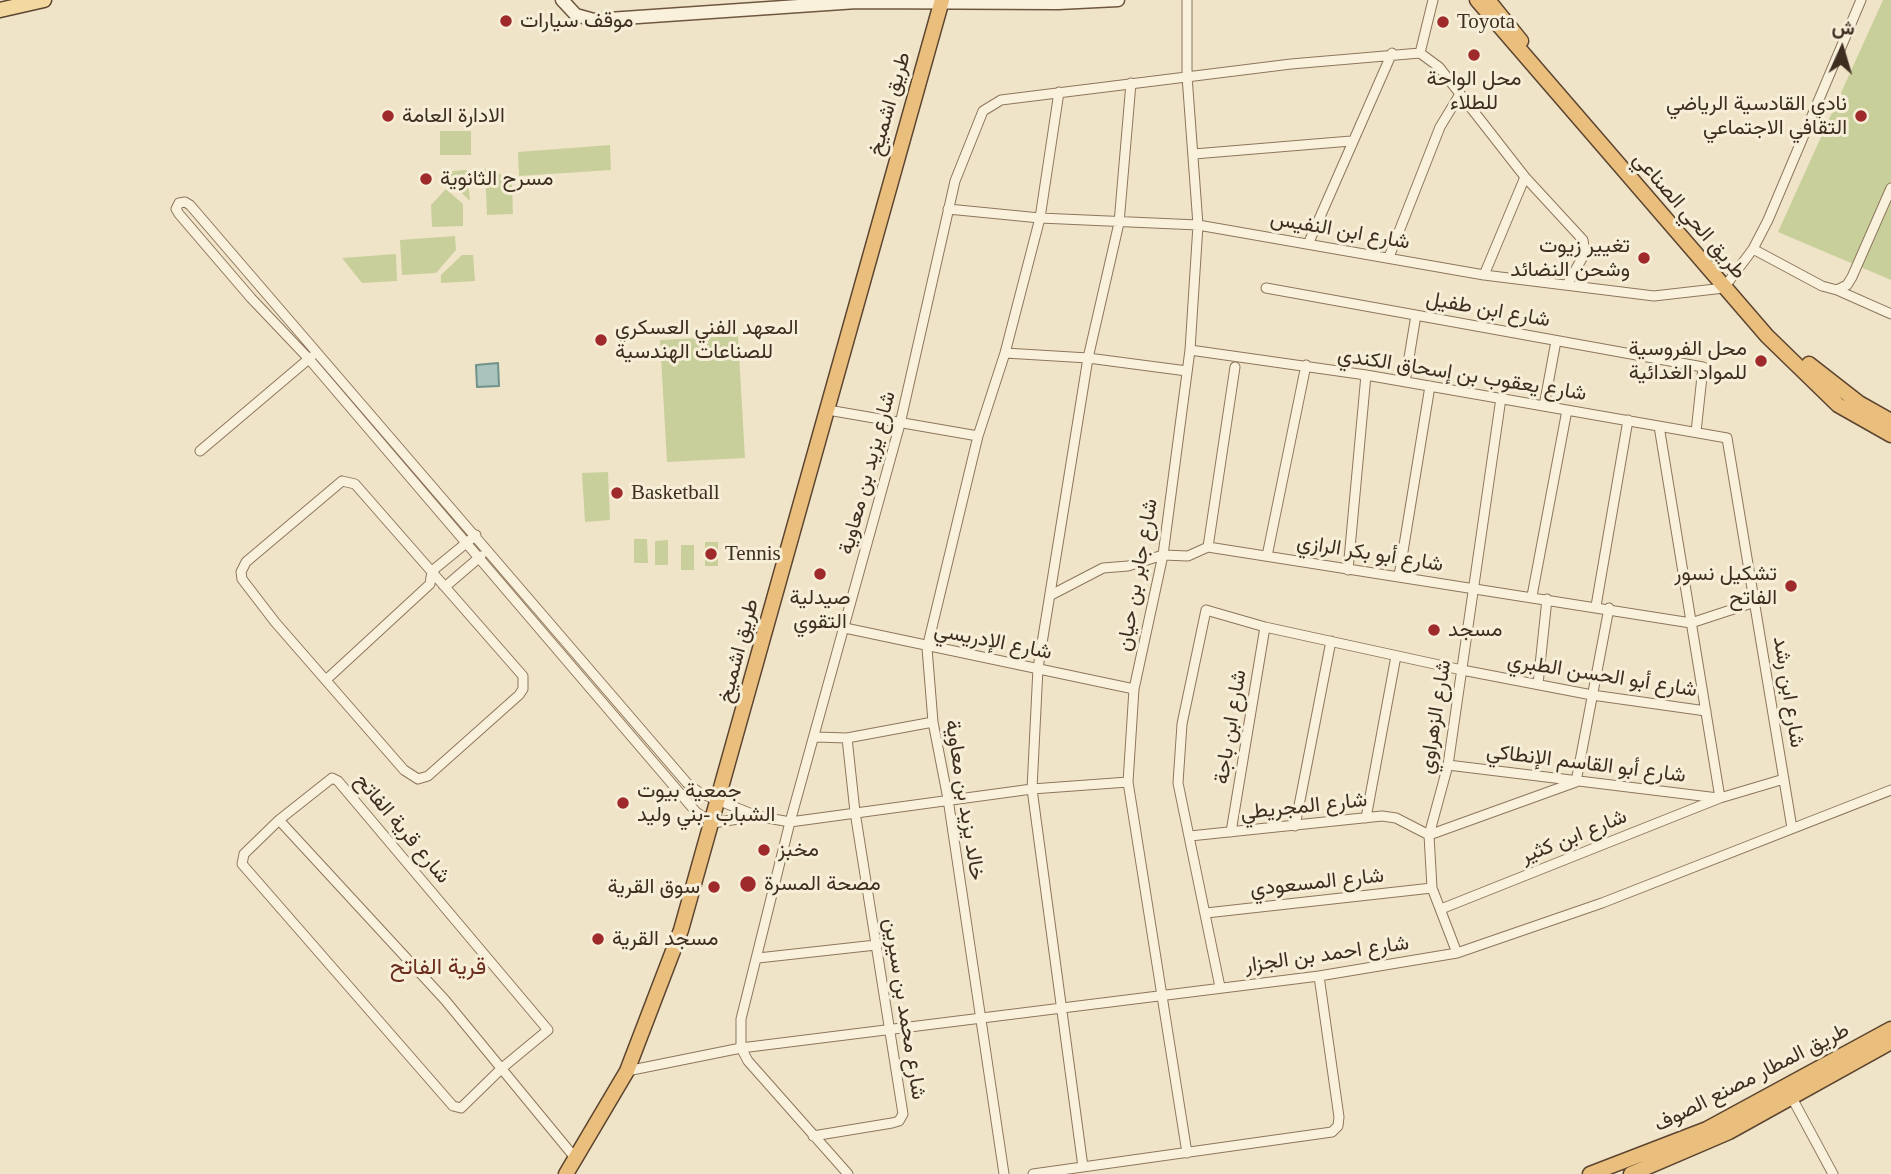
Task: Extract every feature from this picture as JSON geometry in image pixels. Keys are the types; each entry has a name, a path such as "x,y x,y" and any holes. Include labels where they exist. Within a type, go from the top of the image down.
{"highway":[{"name":"طريق اشميخ","path":"566,1174 627,1070 681,930 942,0"},
{"name":"طريق الحي الصناعي","path":"1477,0 1726,285 1806,362 1859,403 1891,421"},
{"name":"طريق الحي الصناعي","path":"1488,0 1767,336 1838,405 1891,435"},
{"name":"طريق المطار مصنع الصوف","path":"1630,1174 1710,1142 1792,1098 1870,1048 1891,1029"},
{"name":"طريق المطار مصنع الصوف","path":"1590,1174 1707,1129 1870,1048 1891,1042"}],"main road":[{"path":"0,10 44,0"},
{"path":"562,0 576,15 594,20 857,1 1017,3 1118,0"}],"street":[{"name":"شارع جابر بن حيان","path":"1186,1153 1128,782 1134,689 1163,555 1190,350 1199,225 1187,76 1187,0"},
{"path":"1433,0 1420,52 1439,67 1525,177 1583,240 1585,253 1569,283"},
{"path":"1726,285 1753,249 1785,181 1860,0"},
{"name":"شارع يزيد بن معاوية","path":"741,1048 741,1019 790,822 900,424 955,181 983,111 1001,100 1059,92 1420,52"},
{"path":"1309,242 1351,141 1392,53"},
{"path":"1083,1167 1032,789 1038,668 1088,358 1119,223 1131,83"},
{"name":"خالد يزيد بن معاوية","path":"1004,1174 948,799 933,722 927,648 978,436 1005,353 1040,219 1059,92"},
{"path":"1389,257 1440,127 1460,94"},
{"path":"1194,154 1351,141"},
{"path":"1484,275 1525,177"},
{"path":"1837,290 1847,285 1852,277 1891,188"},
{"path":"757,816 713,823 696,812 465,544 313,356 261,288 190,205 185,202 179,204 178,214 251,298 313,356 476,535 687,783 719,801 757,816 790,822 1032,789 1128,782"},
{"name":"شارع ابن النفيس","path":"948,209 1040,219 1199,225 1309,242 1484,275 1569,283 1654,296 1726,285"},
{"path":"1753,249 1822,286 1891,314"},
{"path":"251,298 261,288"},
{"name":"شارع ابن طفيل","path":"1266,288 1703,367 1696,432"},
{"path":"1405,382 1416,315"},
{"path":"1544,406 1556,341"},
{"name":"شارع يعقوب بن إسحاق الكندي","path":"1190,350 1366,375 1727,438"},
{"path":"1005,353 1088,358 1187,371"},
{"path":"200,451 313,356"},
{"path":"1267,556 1306,366"},
{"path":"1208,547 1235,367"},
{"path":"1348,570 1366,375"},
{"path":"1399,576 1430,386"},
{"name":"شارع الزهراوي","path":"1457,953 1433,888 1429,835 1448,765 1501,398"},
{"path":"828,410 978,436"},
{"path":"1532,596 1567,410"},
{"path":"1596,606 1628,420"},
{"path":"1659,426 1720,798"},
{"name":"شارع ابن رشد","path":"1727,438 1792,828"},
{"path":"342,481 349,481 432,571 519,670 524,682 519,695 434,772 418,779 411,777 244,584 241,572 246,562 331,486 342,481"},
{"path":"327,679 430,584 432,571 476,535"},
{"name":"شارع أبو بكر الرازي","path":"1051,595 1103,568 1128,566 1163,555 1188,556 1208,547 1691,623"},
{"path":"430,584 446,586 488,549"},
{"path":"1538,684 1547,599"},
{"path":"1691,623 1755,602"},
{"path":"1429,835 1576,782 1609,608"},
{"name":"شارع أبو الحسن الطبري","path":"1190,836 1178,783 1182,724 1206,610 1265,627 1462,670 1592,695 1706,711"},
{"name":"شارع ابن باجة","path":"1231,832 1265,627"},
{"name":"شارع الإدريسي","path":"845,628 927,648 1134,689"},
{"path":"1295,826 1331,641"},
{"path":"1366,818 1396,656"},
{"path":"815,737 847,738 933,722"},
{"name":"شارع محمد بن سيرين","path":"813,1136 892,1123 902,1118 892,1030 855,813 847,738"},
{"name":"شارع أبو القاسم الإنطاكي","path":"1448,765 1720,798"},
{"name":"شارع ابن كثير","path":"1441,909 1720,798 1784,779"},
{"name":"شارع قرية الفاتح","path":"326,780 338,781 548,1030 502,1068 461,1108 453,1106 242,864 244,854 278,820 326,780"},
{"name":"شارع احمد بن الجزار","path":"627,1070 741,1048 1319,976 1457,953 1602,903 1891,790"},
{"name":"شارع المجريطي","path":"1190,836 1366,818 1396,818 1429,835"},
{"path":"278,820 445,1000 576,1159"},
{"path":"1190,836 1220,987"},
{"name":"شارع المسعودي","path":"1206,913 1433,888"},
{"path":"758,958 877,945"},
{"path":"1033,1174 1325,1135 1336,1129 1339,1116 1319,976"},
{"path":"741,1048 762,1080 848,1174"},
{"path":"1792,1098 1833,1174"}],"green space":[{"name":"نادي القادسية الرياضي التقافي الاجتماعي","path":"1883,0 1891,0 1891,280 1778,232"},
{"path":"440,131 471,131 471,155 440,155"},
{"path":"610,145 611,170 519,176 518,152"},
{"path":"485,169 494,169 512,185 513,214 487,215"},
{"path":"467,170 470,201 440,172"},
{"path":"446,189 463,204 463,226 432,227 431,205"},
{"path":"455,236 456,250 436,273 402,275 400,240"},
{"path":"396,254 397,281 362,283 342,258"},
{"path":"462,255 473,255 475,281 441,283 441,275"},
{"path":"738,336 745,458 667,462 660,340"},
{"path":"608,472 610,520 585,522 582,473"},
{"path":"634,539 647,539 648,563 634,563"},
{"path":"668,540 668,565 655,565 655,541"},
{"name":"Tennis","path":"705,542 718,542 718,566 705,566"},
{"name":"Tennis","path":"681,545 694,545 694,570 681,570"}],"water":[{"path":"498,363 499,386 477,387 476,365"}],"place":[{"name":"موقف سيارات","path":"506,21"},
{"name":"Toyota","path":"1443,22"},
{"name":"محل الواحة للطلاء","path":"1474,55"},
{"name":"الادارة العامة","path":"388,116"},
{"name":"نادي القادسية الرياضي التقافي الاجتماعي","path":"1861,116"},
{"name":"مسرح الثانوية","path":"426,179"},
{"name":"تغيير زيوت وشحن النضائد","path":"1644,258"},
{"name":"المعهد الفني العسكري للصناعات الهندسية","path":"601,340"},
{"name":"محل الفروسية للمواد الغدائية","path":"1761,361"},
{"name":"Basketball","path":"617,493"},
{"name":"Tennis","path":"711,554"},
{"name":"صيدلية التقوي","path":"820,574"},
{"name":"تشكيل نسور الفاتح","path":"1791,586"},
{"name":"مسجد","path":"1434,630"},
{"name":"جمعية بيوت الشباب -بني وليد","path":"623,803"},
{"name":"مخبز","path":"764,850"},
{"name":"مصحة المسرة","path":"748,884"},
{"name":"سوق القرية","path":"714,887"},
{"name":"مسجد القرية","path":"598,939"}],"district":[{"name":"قرية الفاتح","path":"438,968"}]}
